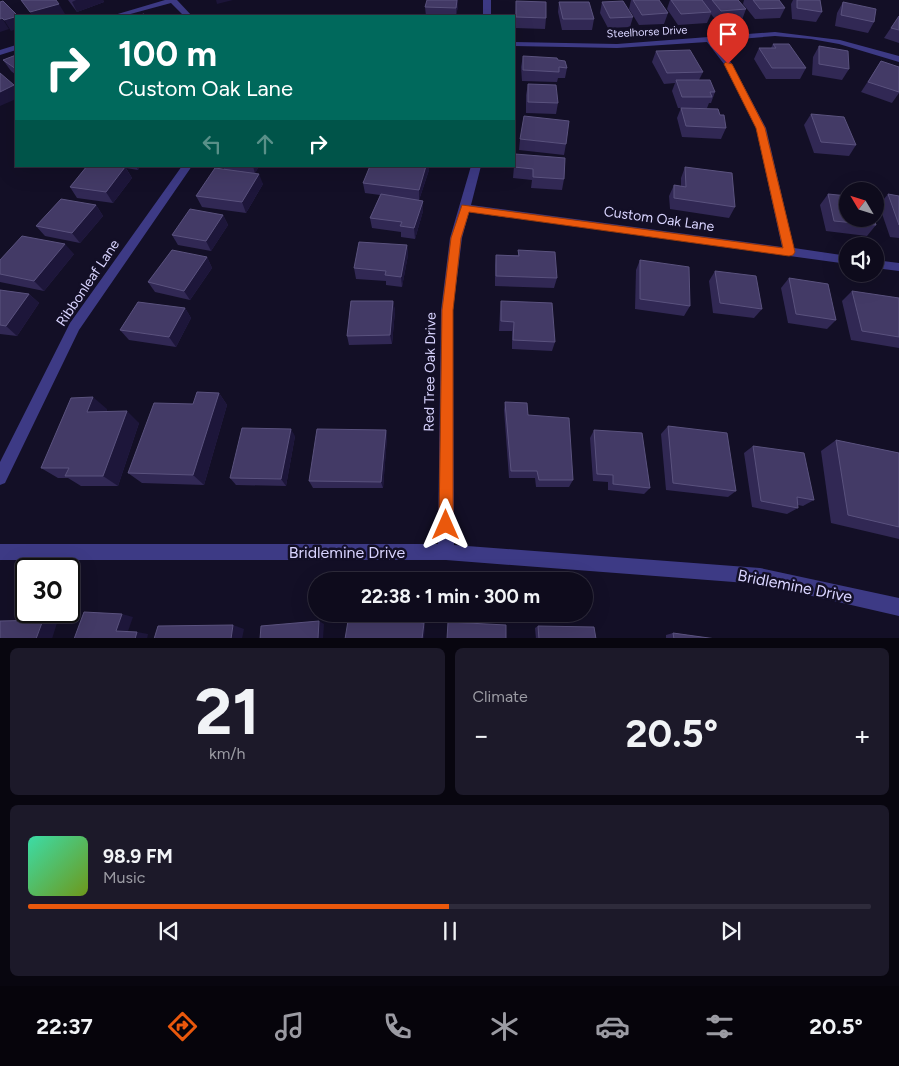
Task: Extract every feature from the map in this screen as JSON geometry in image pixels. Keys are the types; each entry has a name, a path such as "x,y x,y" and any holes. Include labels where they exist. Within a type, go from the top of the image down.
{"street":[{"path":"119,15 173,0 187,15"},
{"path":"487,0 487,15"},
{"name":"Steelhorse Drive","path":"515,44 617,46 775,34 811,37 866,48 899,59"},
{"path":"710,40 728,64 761,128 789,252"},
{"path":"0,53 15,46"},
{"name":"Ribbonleaf Lane","path":"0,478 74,327 186,167"},
{"name":"Red Tree Oak Drive","path":"446,552 447,310 456,238 466,208 476,167"},
{"name":"Custom Oak Lane","path":"466,208 839,259"},
{"path":"884,265 899,267"},
{"name":"Bridlemine Drive","path":"0,552 446,552 760,576 899,607"}],"building":[{"path":"21,0 56,0 59,4 30,12"},
{"path":"427,0 457,0 456,8 425,7"},
{"path":"633,0 659,0 668,13 642,15"},
{"path":"671,0 702,0 711,12 681,14"},
{"path":"712,0 738,0 746,9 721,11"},
{"path":"753,0 779,0 785,8 760,9"},
{"path":"797,0 820,0 822,12 797,8"},
{"path":"3,1 17,15 4,20 0,19 0,2"},
{"path":"516,1 546,2 546,18 516,17"},
{"path":"623,1 633,17 610,18 602,2"},
{"path":"559,2 589,2 594,19 563,19"},
{"path":"843,2 876,9 874,22 841,15"},
{"path":"899,16 899,30 891,28"},
{"path":"773,44 789,44 806,68 772,68 759,48 776,48"},
{"path":"819,46 848,51 849,69 819,64"},
{"path":"690,50 703,72 667,73 656,51"},
{"path":"15,55 15,68 3,60"},
{"path":"523,56 557,58 558,60 565,61 567,68 559,67 559,72 523,70"},
{"path":"881,61 899,67 899,92 868,82"},
{"path":"0,73 14,85 0,92"},
{"path":"676,80 710,80 715,92 710,92 712,97 682,97"},
{"path":"528,84 556,85 558,103 528,102"},
{"path":"681,108 718,109 720,115 724,115 726,128 686,126"},
{"path":"811,114 844,117 856,145 821,142"},
{"path":"524,116 569,121 566,144 520,139"},
{"path":"515,154 565,158 564,179 533,177 533,169 514,167"},
{"path":"86,167 125,167 106,192 70,187"},
{"path":"370,167 426,167 419,190 363,183"},
{"path":"685,167 732,173 735,207 674,198 674,185 686,187"},
{"path":"215,168 259,174 242,202 196,196"},
{"path":"381,194 423,201 414,228 400,226 402,222 370,218"},
{"path":"828,194 839,195 839,221 834,221"},
{"path":"888,194 899,196 899,225"},
{"path":"61,199 96,205 72,233 36,226"},
{"path":"190,209 223,215 206,241 172,235"},
{"path":"22,236 65,244 34,281 0,274 0,260"},
{"path":"359,242 407,245 401,277 385,275 386,271 354,268"},
{"path":"172,250 207,257 184,291 148,282"},
{"path":"518,250 555,252 557,278 496,276 496,255 519,256"},
{"path":"640,260 689,267 690,306 640,299"},
{"path":"715,271 756,276 762,309 720,303"},
{"path":"789,278 828,284 836,320 796,314"},
{"path":"0,290 29,294 6,326 0,325"},
{"path":"852,291 899,298 899,337 862,331"},
{"path":"351,301 393,301 390,335 347,336"},
{"path":"501,301 552,303 555,342 513,340 514,322 501,321"},
{"path":"138,302 185,308 169,337 120,330"},
{"path":"197,392 219,393 193,475 128,473 154,403 193,404"},
{"path":"93,397 87,412 127,411 103,476 65,476 69,468 41,468 71,398"},
{"path":"505,402 527,403 528,415 569,418 573,480 539,480 537,471 511,471"},
{"path":"668,426 727,433 736,491 673,483"},
{"path":"242,428 291,429 281,479 230,478"},
{"path":"317,429 386,430 381,482 309,481"},
{"path":"594,430 642,433 650,488 613,484 613,475 597,474"},
{"path":"836,440 899,453 899,527 848,515"},
{"path":"753,446 804,453 814,500 797,497 798,508 761,501"},
{"path":"84,612 122,614 116,631 137,632 135,638 74,638"},
{"path":"0,621 42,623 36,638 0,638"},
{"path":"319,622 318,638 260,638 261,626"},
{"path":"348,622 415,622 424,623 422,638 345,638"},
{"path":"448,622 506,625 506,638 447,638"},
{"path":"233,625 231,638 154,638 158,626"},
{"path":"538,626 594,627 596,638 539,638"},
{"path":"673,633 709,638 674,638"}],"route":[{"path":"446,525 447,310 456,238 466,208 789,252 761,128 728,64"}]}
